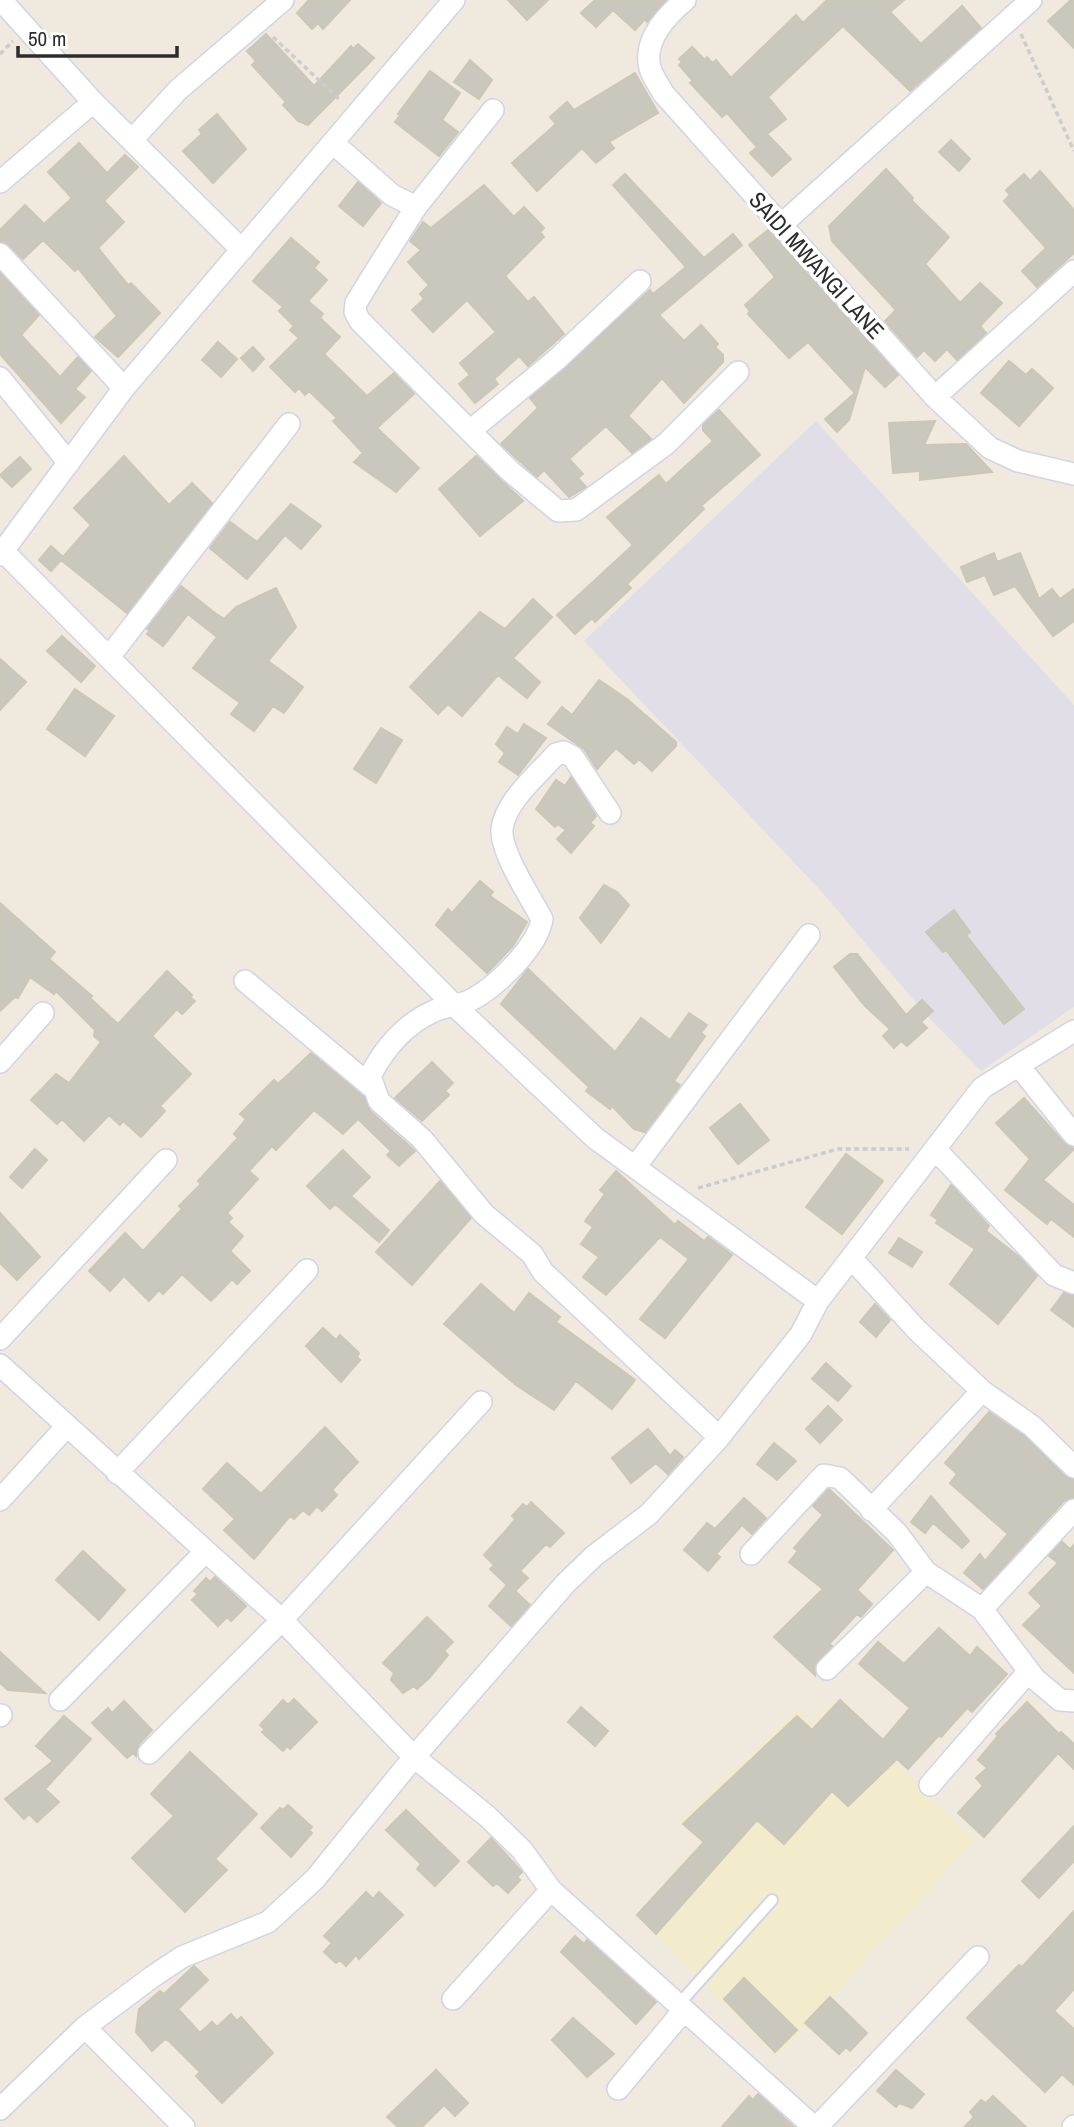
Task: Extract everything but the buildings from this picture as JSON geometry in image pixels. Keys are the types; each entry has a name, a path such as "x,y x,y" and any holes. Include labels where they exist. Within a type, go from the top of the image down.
{"street":[{"path":"1,0 93,102 242,250"},
{"path":"132,140 178,90 283,0"},
{"name":"SAIDI MWANGI LANE","path":"685,0 672,11 649,44 650,68 663,93 936,397 990,448 1018,461 1074,474"},
{"path":"781,225 1031,0"},
{"path":"441,4 357,118 124,388 2,553 109,657 455,1006 595,1138 818,1301"},
{"path":"0,183 93,102"},
{"path":"492,110 416,206 356,303 355,312 360,321 548,506 558,511 570,512 666,444 738,372"},
{"path":"333,143 392,195 416,206"},
{"path":"0,254 124,388"},
{"path":"936,397 1074,271"},
{"path":"470,431 556,360 640,281"},
{"path":"0,378 69,463"},
{"path":"109,657 289,424"},
{"path":"610,813 573,757 564,752 556,754 514,803 502,831 505,847 542,919 541,929 502,977 470,1000 434,1011 398,1034 370,1076 379,1101 422,1139 484,1214 532,1254 544,1272 719,1437"},
{"path":"635,1167 809,934"},
{"path":"245,981 372,1087"},
{"path":"0,1062 43,1013"},
{"path":"0,2109 85,2027 182,1957 268,1922 315,1879 414,1756 565,1584 594,1556 649,1514 719,1437 801,1334 818,1301 853,1260 982,1088 1074,1031"},
{"path":"1019,1066 1074,1135"},
{"path":"935,1149 1054,1275 1074,1283"},
{"path":"0,1339 166,1160"},
{"path":"853,1260 918,1330 982,1391 1032,1426 1074,1468"},
{"path":"117,1473 307,1270"},
{"path":"0,1365 282,1620 414,1756 522,1850 551,1890 816,2127 978,1957"},
{"path":"871,1510 982,1391"},
{"path":"149,1753 282,1620 481,1402"},
{"path":"0,1500 66,1427"},
{"path":"751,1554 824,1475 839,1478 897,1533 926,1572 982,1609 1029,1671 1060,1700 1074,1702"},
{"path":"982,1609 1074,1510"},
{"path":"60,1700 205,1552"},
{"path":"827,1669 926,1572"},
{"path":"930,1785 1029,1671"},
{"path":"453,1999 551,1890"},
{"path":"618,2089 681,2007"},
{"path":"85,2027 184,2127"}],"lane":[{"path":"681,2007 772,1900"}],"path":[{"path":"1013,15 1074,151"},
{"path":"256,21 357,118"},
{"path":"671,1195 838,1149 935,1149"}],"shaded area":[{"path":"816,421 1074,705 1074,1007 981,1071 929,1018 821,891 584,641"},
{"path":"835,1700 961,1829 977,1838 777,2057 637,1915 701,1841 680,1823 797,1710 812,1725"}]}
